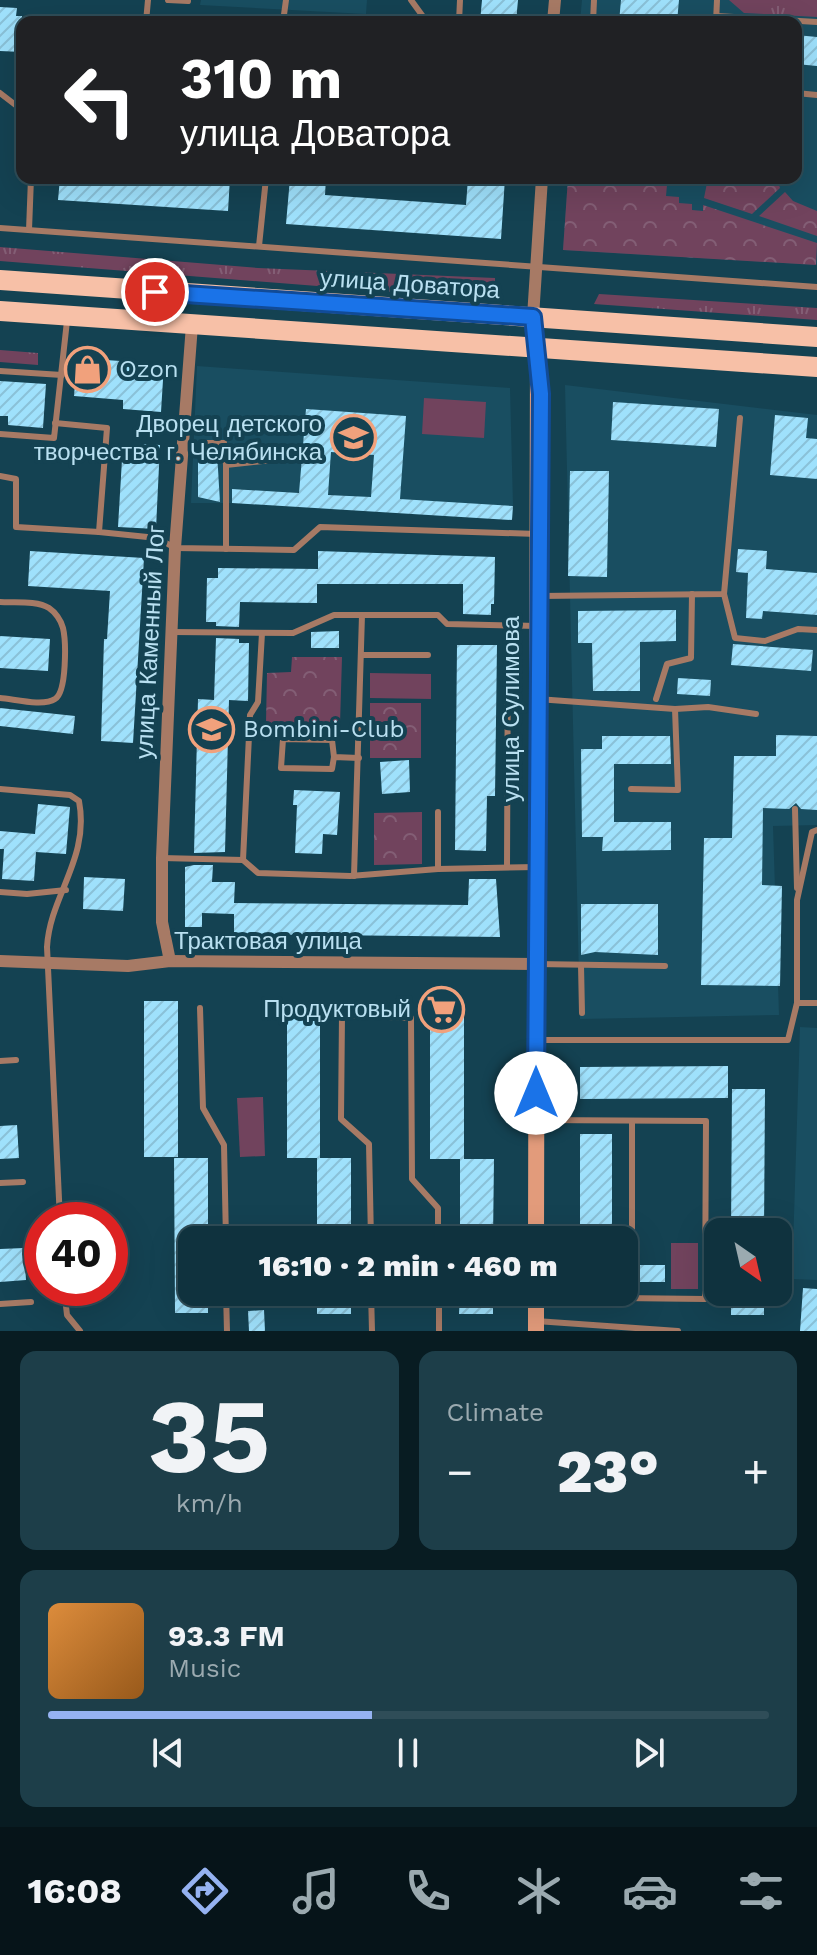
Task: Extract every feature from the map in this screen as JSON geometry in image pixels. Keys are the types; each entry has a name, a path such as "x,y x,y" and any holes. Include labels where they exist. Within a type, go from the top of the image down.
{"main road":[{"name":"улица Доватора","path":"0,280 817,337"},
{"path":"0,311 817,367"},
{"name":"улица Сулимова","path":"533,317 538,348"}],"street":[{"name":"улица Сулимова","path":"533,317 542,184"},
{"name":"улица Каменный Лог","path":"170,961 162,922 162,858 175,548 192,325"},
{"name":"улица Сулимова","path":"536,1226 537,534 541,394 538,348"},
{"name":"Трактовая улица","path":"0,961 128,966 170,961 536,964"}],"lane":[{"path":"168,0 188,1"},
{"path":"0,93 16,105"},
{"path":"29,230 31,184"},
{"path":"259,246 265,184"},
{"path":"0,228 817,287"},
{"path":"0,434 54,438 68,316"},
{"path":"0,371 62,375"},
{"path":"740,418 724,594 735,638 765,641 798,629 817,630"},
{"path":"55,423 107,428 99,532"},
{"path":"202,443 224,443 226,549"},
{"path":"226,465 298,457"},
{"path":"0,476 16,479 19,487 16,527 157,538 175,548 294,550 320,527 537,534"},
{"path":"656,699 667,664 691,658 692,594"},
{"path":"537,596 724,594"},
{"path":"0,602 45,605 56,614 63,627 64,654 63,690 57,699 47,702 0,698"},
{"path":"172,632 293,633 334,615 438,615 447,624 537,626"},
{"path":"354,876 362,615"},
{"path":"507,867 508,625"},
{"path":"243,860 250,715 258,702 262,633"},
{"path":"361,655 428,655"},
{"path":"537,699 675,709 708,707 756,714"},
{"path":"631,789 678,790 675,709"},
{"path":"283,739 332,740 334,757 332,769 281,768 283,739"},
{"path":"334,757 359,758"},
{"path":"0,789 70,795 79,801 78,855 66,890 49,924 46,965 59,1202"},
{"path":"536,1040 788,1040 797,1003 795,809"},
{"path":"438,812 438,869"},
{"path":"797,900 812,832 817,830"},
{"path":"162,858 243,860 258,873 354,876 438,869 536,867"},
{"path":"0,892 27,894 66,890"},
{"path":"536,964 665,966"},
{"path":"581,965 582,1013"},
{"path":"797,1003 817,1003"},
{"path":"200,1008 203,1108 224,1145 226,1226"},
{"path":"371,1226 369,1144 341,1119 342,1015 411,1018 412,1179 438,1208 438,1226"},
{"path":"0,1061 16,1060"},
{"path":"536,1120 706,1121 705,1299 638,1299"},
{"path":"632,1121 632,1226"},
{"path":"0,1183 23,1182"},
{"path":"0,1304 24,1302"},
{"path":"66,1306 67,1315 80,1331"},
{"path":"226,1306 227,1331"},
{"path":"371,1306 372,1331"},
{"path":"439,1306 439,1331"},
{"path":"536,1326 678,1331"}],"shaded area":[{"path":"201,0 367,0 366,14 200,5"},
{"path":"582,0 817,0 817,265 563,250 568,184 802,184 802,16 581,16"},
{"name":"Дворец детского творчества г. Челябинска","path":"197,366 510,388 513,506 236,489 235,503 191,503"},
{"path":"565,385 817,415 817,825 773,826 779,1015 580,1019"},
{"path":"800,1027 817,1028 817,1280 792,1279"}],"green space":[{"path":"729,0 817,0 817,17 744,13"},
{"path":"568,184 666,184 666,196 679,197 679,203 692,204 692,210 703,211 703,205 817,243 816,265 563,250"},
{"path":"707,184 779,184 780,188 752,214 704,198"},
{"path":"785,192 793,201 817,211 817,236 759,216"},
{"path":"0,247 258,268 495,278 495,300 0,261"},
{"path":"599,294 817,308 817,320 594,304"},
{"path":"0,350 38,353 38,365 0,362"},
{"path":"424,398 486,402 484,438 422,434"},
{"path":"292,657 342,657 340,724 266,723 267,673 291,672"},
{"path":"370,673 431,674 431,699 370,698"},
{"path":"370,703 421,703 421,758 370,758"},
{"path":"422,812 422,864 374,865 374,813"},
{"path":"263,1097 265,1156 240,1157 237,1098"},
{"path":"671,1243 698,1243 698,1289 671,1289"}],"building":[{"path":"482,0 518,0 517,16 481,16"},
{"path":"621,0 679,0 678,16 620,16"},
{"path":"0,7 17,8 16,52 0,51"},
{"path":"802,36 817,37 817,66 802,65"},
{"path":"59,184 230,184 228,211 58,200"},
{"path":"289,184 326,184 325,195 466,205 468,184 505,184 501,239 286,224"},
{"path":"77,358 164,364 161,412 123,409 123,400 74,396"},
{"path":"0,381 46,384 43,428 8,425 8,416 0,416"},
{"path":"613,402 719,409 716,447 611,440"},
{"path":"306,409 406,416 400,499 513,506 512,520 232,503 232,489 299,493","holes":["331,452 374,455 371,497 328,495"]},
{"path":"775,415 808,418 806,438 817,439 817,479 770,475"},
{"path":"123,443 160,445 156,529 118,527"},
{"path":"198,453 217,453 220,502 198,497"},
{"path":"570,471 609,471 607,577 568,576"},
{"path":"738,549 767,551 766,569 817,573 817,615 763,611 762,619 746,618 748,573 736,572"},
{"path":"30,551 144,558 133,743 101,741 104,639 107,639 110,591 28,586"},
{"path":"318,551 495,557 491,615 463,614 463,584 317,584 317,603 240,602 239,627 216,626 216,622 206,622 207,578 218,578 218,568 318,569"},
{"path":"676,610 676,641 640,642 640,691 593,691 592,643 578,643 578,611"},
{"path":"339,631 339,648 311,648 311,632"},
{"path":"0,636 50,639 48,671 0,668"},
{"path":"216,638 239,639 239,643 249,643 248,701 229,700 225,852 194,853 198,699 214,700"},
{"path":"733,644 813,650 811,671 731,665"},
{"path":"457,645 497,645 495,796 487,796 486,851 455,850"},
{"path":"678,678 711,680 710,696 677,694"},
{"path":"0,708 75,716 73,734 0,726"},
{"path":"776,735 817,736 817,810 801,809 796,803 789,809 763,808 762,885 782,886 780,986 701,985 704,838 732,838 734,756 776,756"},
{"path":"602,736 670,736 671,764 614,764 614,822 671,822 671,850 602,851 603,837 582,837 581,749 602,749"},
{"path":"409,760 410,792 382,794 380,762"},
{"path":"294,790 340,792 337,835 323,834 322,854 295,853 297,805 293,805"},
{"path":"38,804 70,807 66,854 36,852 34,881 2,879 4,849 0,849 0,831 35,834"},
{"path":"213,865 212,882 235,882 234,903 468,905 469,879 496,879 500,937 234,934 234,914 202,913 202,927 185,927 185,867"},
{"path":"84,877 125,879 123,911 83,909"},
{"path":"581,904 658,904 658,955 595,952 581,955"},
{"path":"144,1001 178,1001 178,1157 144,1157"},
{"path":"430,1002 464,1002 464,1159 494,1159 493,1226 460,1226 460,1159 430,1159"},
{"path":"287,1003 320,1003 320,1158 287,1158"},
{"path":"728,1066 728,1098 580,1099 580,1067"},
{"path":"732,1089 765,1089 764,1218 731,1218"},
{"path":"17,1125 19,1158 0,1159 0,1126"},
{"path":"580,1134 612,1134 612,1226 580,1226"},
{"path":"174,1158 208,1158 208,1226 178,1226 178,1306 208,1306 208,1313 175,1313"},
{"path":"317,1158 351,1158 351,1226 317,1226"},
{"path":"24,1248 24,1280 0,1282 0,1249"},
{"path":"638,1265 665,1265 665,1282 638,1282"},
{"path":"803,1288 817,1289 817,1331 800,1331"},
{"path":"317,1306 351,1306 351,1314 317,1314"},
{"path":"459,1306 493,1306 493,1314 459,1314"},
{"path":"731,1306 764,1306 764,1315 731,1315"},
{"path":"264,1310 265,1331 249,1331 248,1311"}],"place":[{"name":"Ozon","path":"88,369"},
{"name":"Дворец детского творчества г. Челябинска","path":"353,438"},
{"name":"Bombini-Club","path":"212,729"},
{"name":"Продуктовый","path":"442,1009"}],"route":[{"path":"155,292 533,317 541,394 537,534 536,1093"}]}
